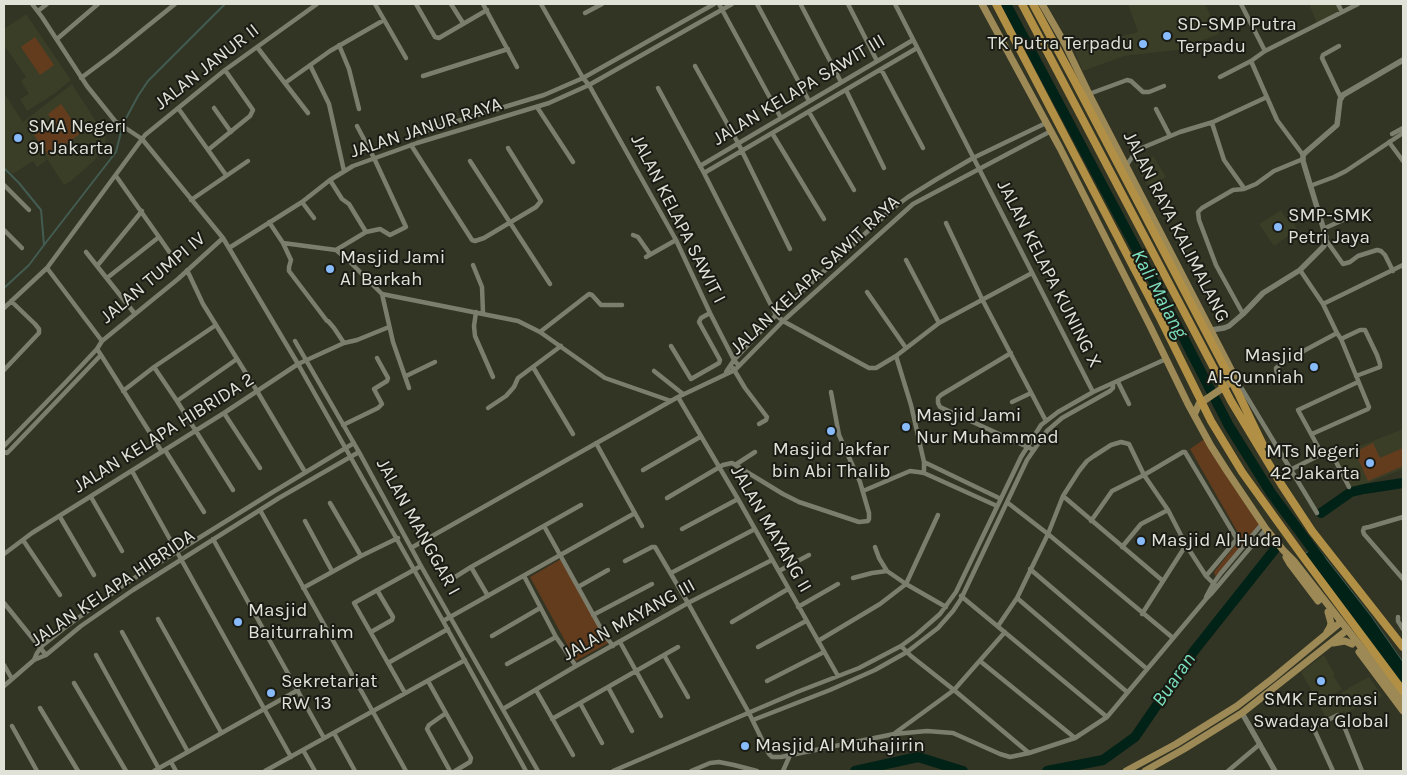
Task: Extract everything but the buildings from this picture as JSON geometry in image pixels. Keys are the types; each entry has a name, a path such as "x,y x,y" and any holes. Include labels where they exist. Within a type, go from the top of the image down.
{"highway":[{"path":"996,4 1156,310 1211,421 1242,472 1403,691"},
{"path":"1022,4 1231,401 1312,531 1403,647"},
{"path":"1033,4 1239,395 1282,484"}],"main road":[{"path":"982,4 1051,131 1188,404 1227,472 1264,527 1294,561 1345,631 1403,701"},
{"name":"JALAN RAYA KALIMALANG","path":"1042,4 1065,44 1236,379"},
{"path":"1194,414 1200,403 1236,379"},
{"path":"1188,404 1200,403"},
{"path":"1283,550 1290,564 1339,623"},
{"path":"1324,636 1331,623 1328,612"},
{"path":"1126,771 1176,744 1237,706 1339,623"},
{"path":"1146,771 1242,713 1345,631"},
{"path":"1345,631 1352,644 1403,711"},
{"path":"1330,644 1345,641 1352,644"}],"street":[{"name":"JALAN MANGGAR I","path":"32,4 57,39 81,78 115,121 142,140 230,248 397,538 524,770"},
{"path":"38,11 47,4"},
{"path":"57,39 98,4"},
{"path":"81,78 114,54 175,4"},
{"name":"JALAN JANUR II","path":"4,308 47,268 145,135 225,70 317,4"},
{"path":"375,4 406,58"},
{"path":"416,4 435,37 439,38 487,10"},
{"path":"451,4 463,24"},
{"path":"483,4 518,67"},
{"name":"JALAN KELAPA SAWIT I","path":"541,4 676,240 734,360 735,367 745,388 767,417 766,420 759,424"},
{"path":"585,13 602,4"},
{"name":"JALAN JANUR RAYA","path":"418,133 544,95 583,78 714,4"},
{"path":"719,4 781,118"},
{"name":"JALAN JANUR RAYA","path":"230,248 302,202 330,180 353,166 411,145 538,107 589,85 732,4"},
{"path":"756,4 809,101"},
{"path":"848,4 877,61"},
{"name":"JALAN KELAPA KUNING X","path":"895,4 1092,392"},
{"path":"1242,4 1266,51"},
{"path":"1338,4 1342,12"},
{"path":"1220,77 1358,4"},
{"path":"801,5 841,82"},
{"path":"285,83 339,45 384,20"},
{"name":"JALAN KELAPA SAWIT III","path":"700,166 913,40"},
{"path":"339,45 359,109"},
{"path":"1243,314 1216,265 1198,212 1233,190 1256,184 1274,171 1303,157 1306,152 1337,125 1341,98 1322,58 1323,55 1339,46"},
{"path":"257,47 308,113"},
{"name":"JALAN KELAPA SAWIT III","path":"704,173 917,48"},
{"path":"424,76 508,50"},
{"path":"1341,98 1403,60"},
{"path":"1251,61 1274,113 1303,157 1326,240 1343,264 1377,250 1385,255 1393,270"},
{"path":"310,65 328,104 344,171"},
{"path":"695,66 738,143 790,249"},
{"path":"881,69 923,148"},
{"path":"208,150 250,116 253,110 225,70"},
{"path":"1089,94 1127,80 1131,81 1141,91 1146,92 1164,86"},
{"path":"658,88 704,173 776,315 783,322 869,368 876,368 896,356 939,322 1032,273"},
{"path":"846,90 884,168"},
{"path":"1126,166 1137,150 1170,136 1212,123 1267,97"},
{"path":"538,107 573,162"},
{"path":"178,108 226,175"},
{"path":"214,108 231,132"},
{"path":"1156,109 1170,136"},
{"path":"809,112 854,190"},
{"name":"JALAN KELAPA SAWIT RAYA","path":"734,360 776,315 892,209 908,197 974,158 1046,123"},
{"path":"1212,123 1224,160 1244,188"},
{"path":"336,250 366,232 380,229 390,235 406,227 358,126"},
{"path":"1392,134 1403,128"},
{"name":"JALAN KELAPA SAWIT RAYA","path":"411,548 683,394 726,373 735,367 913,204 1051,131"},
{"path":"772,133 824,219"},
{"path":"1027,133 1031,141"},
{"path":"1310,186 1346,172 1403,133"},
{"path":"1389,142 1403,161"},
{"path":"411,145 472,240 475,241 484,238 536,207 541,201 508,148"},
{"path":"191,200 248,161"},
{"path":"470,161 550,284"},
{"path":"116,176 170,253"},
{"path":"330,180 342,199 349,204 366,232"},
{"path":"4,185 28,210"},
{"path":"302,202 314,218"},
{"path":"1324,229 1363,211"},
{"path":"97,266 142,212"},
{"path":"269,222 291,260 289,271 344,343"},
{"path":"946,224 982,299 1046,421"},
{"path":"4,230 22,248"},
{"path":"633,235 638,237 648,256 676,240"},
{"path":"107,278 159,237"},
{"name":"JALAN TUMPI IV","path":"4,446 97,349 102,341 178,279 223,238"},
{"path":"1211,330 1226,327 1243,314 1263,293 1300,270 1322,248 1326,240"},
{"path":"283,244 336,250 382,294 393,342 409,388"},
{"path":"86,252 135,314"},
{"path":"906,260 939,322"},
{"path":"473,265 482,287 483,313"},
{"path":"1323,304 1403,266"},
{"path":"47,268 102,341"},
{"path":"187,270 203,304 305,472"},
{"path":"1300,270 1323,304 1341,338 1358,382 1369,404 1369,408 1312,434"},
{"path":"867,292 906,348"},
{"path":"382,294 518,321 540,332 605,378 671,401"},
{"path":"540,332 589,294 600,305 622,305"},
{"path":"4,370 39,333 36,324 11,301"},
{"path":"476,312 475,336 493,377"},
{"path":"691,379 719,364 720,361 699,322 701,318 710,313"},
{"path":"123,391 154,367 216,326"},
{"name":"JALAN KELAPA HIBRIDA 2","path":"4,554 60,516 257,392 298,364 344,343 357,340 389,327"},
{"path":"1341,338 1360,330 1365,330 1377,355 1380,366 1356,376"},
{"path":"1278,375 1276,368 1285,360 1337,332"},
{"name":"JALAN MANGGAR I","path":"295,341 538,771"},
{"path":"488,408 506,396 514,387 518,378 561,346"},
{"path":"671,346 696,388"},
{"path":"97,349 204,512"},
{"path":"1011,353 941,395 938,398 938,403 940,407 1026,448 1034,450"},
{"path":"4,452 7,453 11,449 101,355"},
{"path":"896,356 911,404 924,462 924,473"},
{"path":"343,425 378,408 382,404 374,389 387,381 388,378 377,358"},
{"path":"178,401 237,359"},
{"path":"613,771 872,662 901,646 927,627 946,607 956,592 1021,457 1041,425 1058,412 1092,392 1116,383 1166,359"},
{"path":"406,376 435,362"},
{"path":"154,367 178,401 233,490"},
{"path":"533,367 573,434"},
{"path":"654,371 683,394"},
{"name":"JALAN RAYA KALIMALANG","path":"1236,379 1317,514"},
{"path":"1322,454 1298,410 1358,382"},
{"path":"1116,383 1129,404"},
{"path":"752,720 875,670 907,652 942,623 962,597 1027,460 1047,430 1062,418 1110,392 1116,383"},
{"path":"667,498 731,463 799,502 862,522 868,520 869,516 858,476 839,435 832,392"},
{"path":"1012,402 1031,394"},
{"name":"JALAN MAYANG II","path":"678,397 838,676"},
{"path":"224,413 260,468"},
{"path":"643,470 700,437"},
{"path":"998,626 1017,598 1048,534 1063,496 1079,470 1088,461 1111,445 1121,442 1129,444 1144,475 1168,510 1186,545 1206,576 1215,585"},
{"name":"JALAN KELAPA HIBRIDA","path":"34,660 40,648 67,626 121,588 176,552 354,443"},
{"path":"596,443 642,526"},
{"name":"JALAN KELAPA HIBRIDA","path":"34,660 46,655 81,626 133,590 260,510 359,452"},
{"path":"735,464 755,452"},
{"path":"1091,521 1112,491 1183,452 1237,539 1206,576"},
{"path":"1290,470 1322,454 1333,456 1349,488"},
{"path":"924,462 1001,499"},
{"path":"132,471 291,757"},
{"path":"863,492 910,471 924,473 998,506"},
{"path":"1063,496 1163,581"},
{"path":"91,497 122,551"},
{"path":"682,529 738,499"},
{"path":"330,503 360,556"},
{"path":"1008,503 1173,638"},
{"path":"452,579 581,504"},
{"path":"260,510 406,771"},
{"path":"1122,547 1141,524 1168,510"},
{"path":"443,621 635,513"},
{"path":"818,641 880,604 906,584 938,515"},
{"path":"60,516 94,575"},
{"path":"1403,517 1364,528 1363,531 1403,578"},
{"path":"305,521 332,571"},
{"path":"544,526 612,646"},
{"path":"625,561 654,547 671,572 749,713 770,756 774,758 894,734 927,731 947,732 1005,756 1015,756 1075,738 1107,717 1264,527"},
{"path":"671,572 755,529"},
{"path":"303,588 360,556 404,535"},
{"path":"213,539 324,738"},
{"path":"23,540 60,595"},
{"path":"1142,614 1186,545"},
{"path":"875,547 887,571 946,607"},
{"path":"779,571 809,555"},
{"name":"JALAN MAYANG III","path":"503,709 688,603 772,560"},
{"path":"405,693 354,603 421,566"},
{"path":"471,567 488,596"},
{"path":"1030,569 1147,668"},
{"path":"578,587 608,570"},
{"path":"853,578 887,571"},
{"path":"524,576 556,637 576,666"},
{"path":"593,615 652,584"},
{"path":"798,606 838,584"},
{"path":"732,622 788,589"},
{"path":"370,632 394,617 376,590"},
{"path":"956,592 1107,717"},
{"path":"1017,598 1127,692"},
{"path":"4,602 46,655"},
{"path":"492,636 540,608"},
{"path":"1398,617 1398,621 1403,629"},
{"path":"158,619 222,732"},
{"path":"758,647 806,621"},
{"path":"388,663 448,629"},
{"path":"122,632 188,752"},
{"path":"894,734 954,690 1006,632"},
{"path":"507,664 556,637"},
{"path":"620,642 661,716"},
{"path":"901,646 1029,753"},
{"path":"552,719 678,648"},
{"path":"767,681 824,652"},
{"path":"96,656 156,770 298,690"},
{"path":"664,656 688,697"},
{"path":"4,686 34,660"},
{"path":"264,771 272,770 324,738 465,660"},
{"path":"980,661 1075,738"},
{"path":"4,665 12,679"},
{"path":"428,681 471,759 470,762 455,771"},
{"path":"74,684 126,771"},
{"path":"608,687 632,731"},
{"path":"536,690 573,755"},
{"path":"580,703 602,742"},
{"path":"40,708 78,771"},
{"path":"446,713 429,725 427,729 450,771"},
{"path":"1242,713 1275,771"},
{"path":"1333,771 1313,727 1338,715 1362,771"},
{"path":"12,726 37,771"},
{"path":"334,733 356,771"},
{"path":"1228,771 1260,744"},
{"path":"303,750 315,771"},
{"path":"783,771 790,755"},
{"path":"171,762 176,771"},
{"path":"691,771 710,763 719,762 734,764 757,771"},
{"path":"524,770 534,764"}],"shaded area":[{"name":"SD-SMP Putra Terpadu","path":"1128,4 1205,4 1219,34 1177,50 1124,56 1083,71 1071,43 1082,46 1138,32"},
{"path":"1309,4 1336,4 1340,11 1317,23"},
{"path":"26,14 71,80 54,94 27,111 20,99 29,94 21,81 26,77 4,45 4,29"},
{"path":"35,37 54,65 40,75 21,47"},
{"path":"72,84 106,137 104,147 94,161 64,185 23,122"},
{"name":"SMA Negeri 91 Jakarta","path":"5,94 47,160 37,167 33,161 13,174 4,167"},
{"path":"61,104 81,133 49,156 34,135 53,122 48,114"},
{"path":"1153,156 1166,177 1148,187 1136,166"},
{"name":"SMP-SMK Petri Jaya","path":"1281,210 1286,218 1291,216 1297,230 1274,246 1259,224"},
{"name":"MTs Negeri 42 Jakarta","path":"1403,429 1403,469 1350,490 1335,456"},
{"path":"1206,438 1262,524 1216,578 1214,572 1241,538 1190,449"},
{"path":"1373,443 1380,458 1403,448 1403,466 1368,481 1355,452"},
{"path":"1317,547 1371,616 1403,662 1403,691 1302,555"},
{"path":"561,559 608,643 576,661 530,577"},
{"name":"SMK Farmasi Swadaya Global","path":"1324,655 1342,689 1319,704 1301,672"},
{"path":"1369,677 1382,696 1346,713 1344,711 1326,719 1320,706"}],"waterway":[{"path":"44,245 116,152 123,124 148,81 225,4"},
{"name":"Kali Malang","path":"1006,4 1229,426 1271,493 1320,559"},
{"path":"4,168 41,210 44,245 29,265 4,288"},
{"name":"Buaran","path":"1321,513 1351,492 1403,483"},
{"name":"Buaran","path":"1047,771 1103,760 1135,737 1194,651 1275,549"},
{"name":"Buaran","path":"855,771 918,757 963,771"}],"place":[{"name":"SD-SMP Putra Terpadu","path":"1167,36"},
{"name":"TK Putra Terpadu","path":"1143,44"},
{"name":"SMA Negeri 91 Jakarta","path":"18,138"},
{"name":"SMP-SMK Petri Jaya","path":"1278,227"},
{"name":"Masjid Jami Al Barkah","path":"330,269"},
{"name":"Masjid Al-Qunniah","path":"1314,367"},
{"name":"Masjid Jami Nur Muhammad","path":"906,427"},
{"name":"Masjid Jakfar bin Abi Thalib","path":"831,431"},
{"name":"MTs Negeri 42 Jakarta","path":"1370,463"},
{"name":"Masjid Al Huda","path":"1141,541"},
{"name":"Masjid Baiturrahim","path":"238,622"},
{"name":"SMK Farmasi Swadaya Global","path":"1321,681"},
{"name":"Sekretariat RW 13","path":"271,693"},
{"name":"Masjid Al Muhajirin","path":"745,746"}]}
